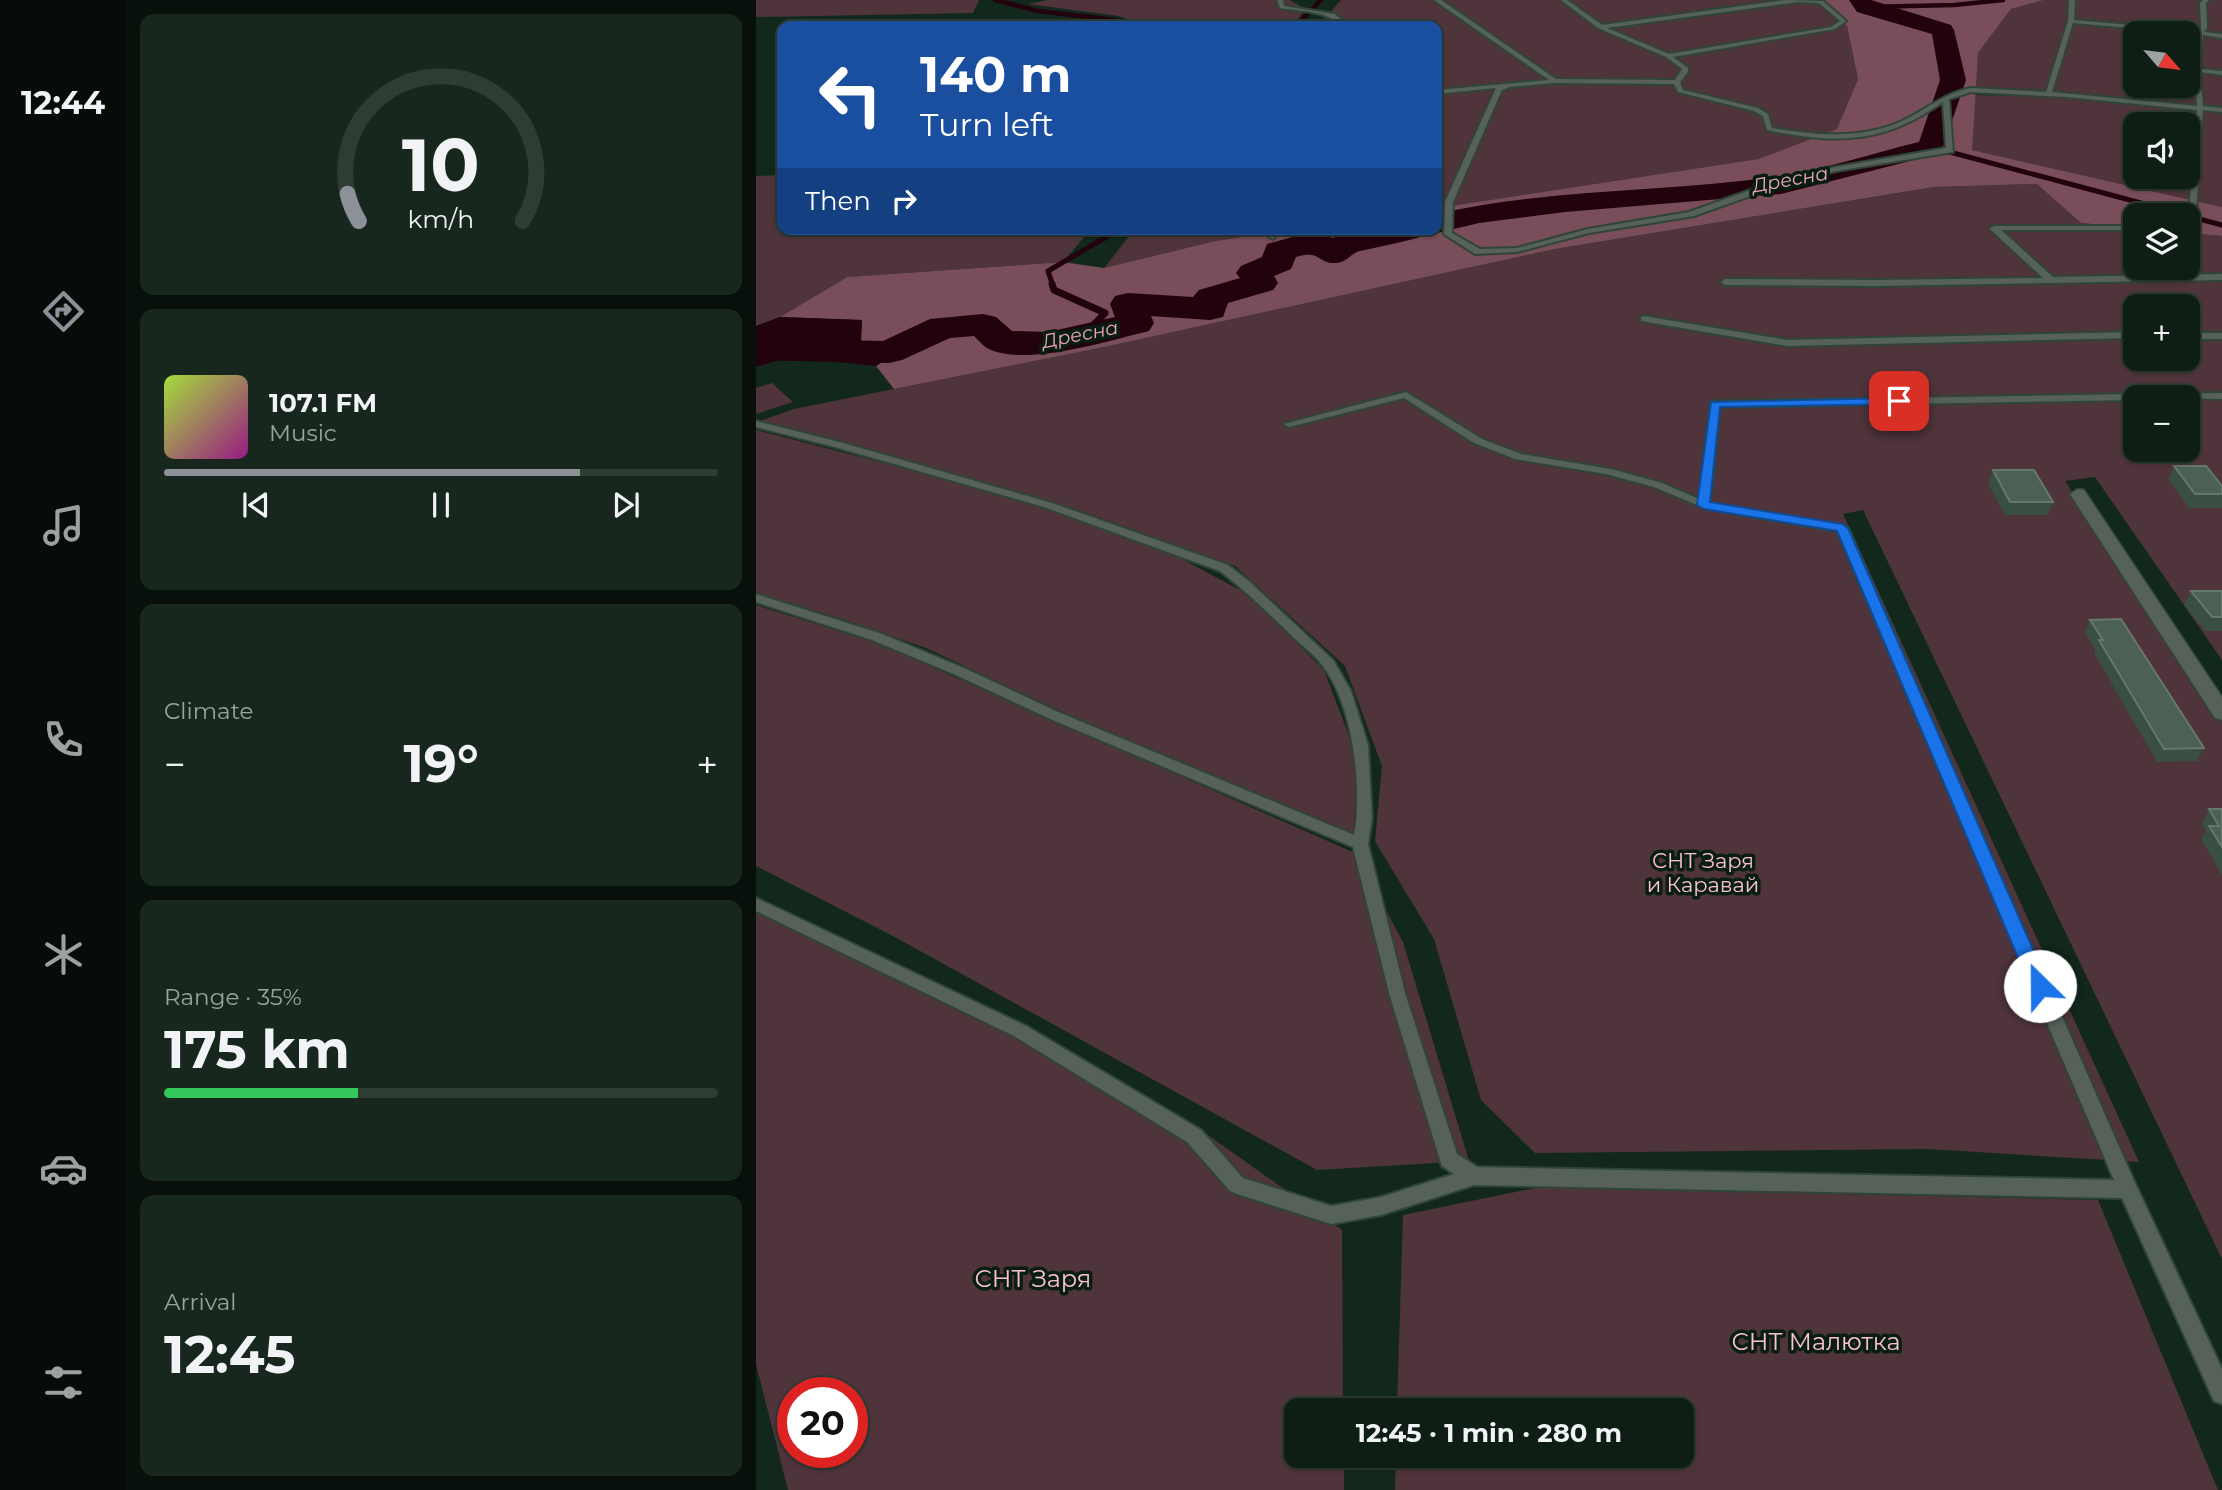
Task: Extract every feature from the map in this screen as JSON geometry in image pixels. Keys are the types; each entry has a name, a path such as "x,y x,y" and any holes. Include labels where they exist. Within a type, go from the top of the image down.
{"street":[{"path":"2078,494 2222,713"}],"lane":[{"path":"1280,0 1282,7 1317,11 1333,15 1340,21"},
{"path":"1437,0 1555,81"},
{"path":"1600,27 1798,0 1821,1 1843,21 1833,28 1668,55"},
{"path":"2049,93 2071,21 2072,0"},
{"path":"2200,33 2204,28 2203,3 2206,0"},
{"path":"1566,1 1600,27 1668,55 1685,68 1677,82"},
{"path":"1566,1 1576,1"},
{"path":"2071,21 2123,26"},
{"path":"2200,33 2222,36"},
{"path":"2200,70 2222,73"},
{"path":"1442,92 1555,81 1677,82"},
{"path":"1677,82 1680,91 1691,95 1755,108 1766,115 1769,129 1843,138 1867,137 1903,123 1956,92 2004,90 2049,93 2222,110"},
{"path":"1510,85 1499,89 1449,202 1448,234 1478,252 1517,250 1588,231 1690,214 1782,182 1836,169 1950,150 1951,133 1946,114 1946,98"},
{"path":"2192,203 2199,98"},
{"path":"2051,280 1994,228 2123,228"},
{"path":"1725,282 2222,277"},
{"path":"1644,319 1788,343 2123,335"},
{"path":"2200,336 2222,336"},
{"path":"1289,425 1406,395 1478,442 1519,457 1607,471 1658,485 1704,505 1842,528 2128,1189 2222,1393"},
{"path":"2200,396 2222,396"},
{"path":"1704,505 1715,404 2123,397"},
{"path":"756,424 1048,505 1224,568 1246,585 1328,663 1344,691 1361,746 1365,818 1360,844 1397,993 1449,1160 1474,1176"},
{"path":"756,598 889,642 1053,715 1360,844"},
{"path":"756,904 1020,1031 1194,1136 1237,1185 1331,1215 1381,1206 1474,1176 2128,1189"}],"green space":[{"path":"756,0 979,0 973,13 756,17"},
{"path":"1048,0 1290,0 1305,9 1297,21 1134,21 1118,16 1028,4"},
{"path":"1341,0 1820,0 1847,26 1858,79 1838,129 1758,159 1442,207 1442,21 1322,21"},
{"path":"2044,0 2222,0 2222,108 2126,98 2200,98 2200,21 2123,21 2123,98 2059,91 1975,89 1978,53 2011,9"},
{"path":"1974,95 2072,97 2222,112 2222,207 2143,189 2200,189 2200,112 2123,112 2123,185 1971,150"},
{"path":"777,175 777,235 1086,235 1063,262 847,277 780,317 756,326 756,176"},
{"name":"СНТ Заря и Каравай","path":"2038,184 2081,223 2123,227 2123,280 2200,280 2200,234 2222,236 2222,660 2095,477 2065,481 2222,717 2222,1259 1863,510 1843,514 2139,1162 1928,1149 1535,1153 1481,1100 1434,939 1375,841 1382,766 1345,666 1235,566 1069,507 760,421 794,409 1095,349 1555,249 1934,187"},
{"path":"1130,235 1254,235 1215,241 1104,268"},
{"path":"772,383 793,402 756,414 756,388"},
{"path":"756,430 1012,496 1180,558 1249,595 1324,670 1359,762 1353,833 1105,732 926,648 756,593"},
{"path":"756,605 880,644 1355,853 1403,942 1469,1161 1317,1170 893,936 756,866"},
{"name":"СНТ Заря","path":"756,899 927,982 1191,1123 1342,1230 1343,1398 1284,1398 1284,1468 1344,1468 1344,1490 788,1490 782,1468 868,1468 868,1377 777,1377 777,1447 756,1364"},
{"name":"СНТ Малютка","path":"1540,1187 2098,1200 2218,1490 1395,1490 1396,1468 1694,1468 1694,1398 1397,1398 1403,1215"}],"shaded area":[{"path":"1820,0 2044,0 2011,9 1978,53 1972,150 2123,184 2123,189 2143,189 2222,207 2222,236 2200,234 2200,203 2123,203 2123,227 2081,223 2037,184 1934,187 1555,249 1095,349 894,389 876,366 906,347 860,343 862,320 780,317 847,277 1063,262 1104,268 1215,241 1254,235 1442,235 1442,207 1758,159 1837,129 1858,79 1847,26"},
{"path":"780,317 862,320 861,343 907,346 876,366 789,357 756,367 756,326"}],"building":[{"path":"2174,466 2206,466 2222,486 2222,494 2195,494"},
{"path":"1993,470 2034,470 2053,502 2010,502"},
{"path":"2191,591 2222,591 2222,617 2212,617"},
{"path":"2121,619 2204,748 2164,749 2099,640 2103,640 2090,620"},
{"path":"2209,809 2222,809 2222,847 2209,826 2219,826"}],"waterway":[{"path":"995,0 1038,11 1118,21"},
{"path":"1301,21 1321,0"},
{"name":"Дресна","path":"1442,222 1479,213 1565,202 1695,194 1781,185 1837,173 1931,147 1953,80 1943,30 1865,7 1860,0"},
{"path":"1865,7 1954,5 2003,0"},
{"path":"1931,147 2141,203"},
{"path":"2200,219 2222,225"},
{"path":"1053,286 1048,271 1110,235"},
{"name":"Дресна","path":"756,349 889,352 943,327 983,325 1003,342 1048,343 1136,323 1128,304 1210,309 1211,297 1261,283 1253,273 1279,262 1279,251 1314,241 1335,253 1348,242 1374,240 1392,235"},
{"path":"1052,284 1054,290 1105,313 1085,334"}],"route":[{"path":"1899,401 1715,404 1704,505 1842,528 2040,986"}]}
